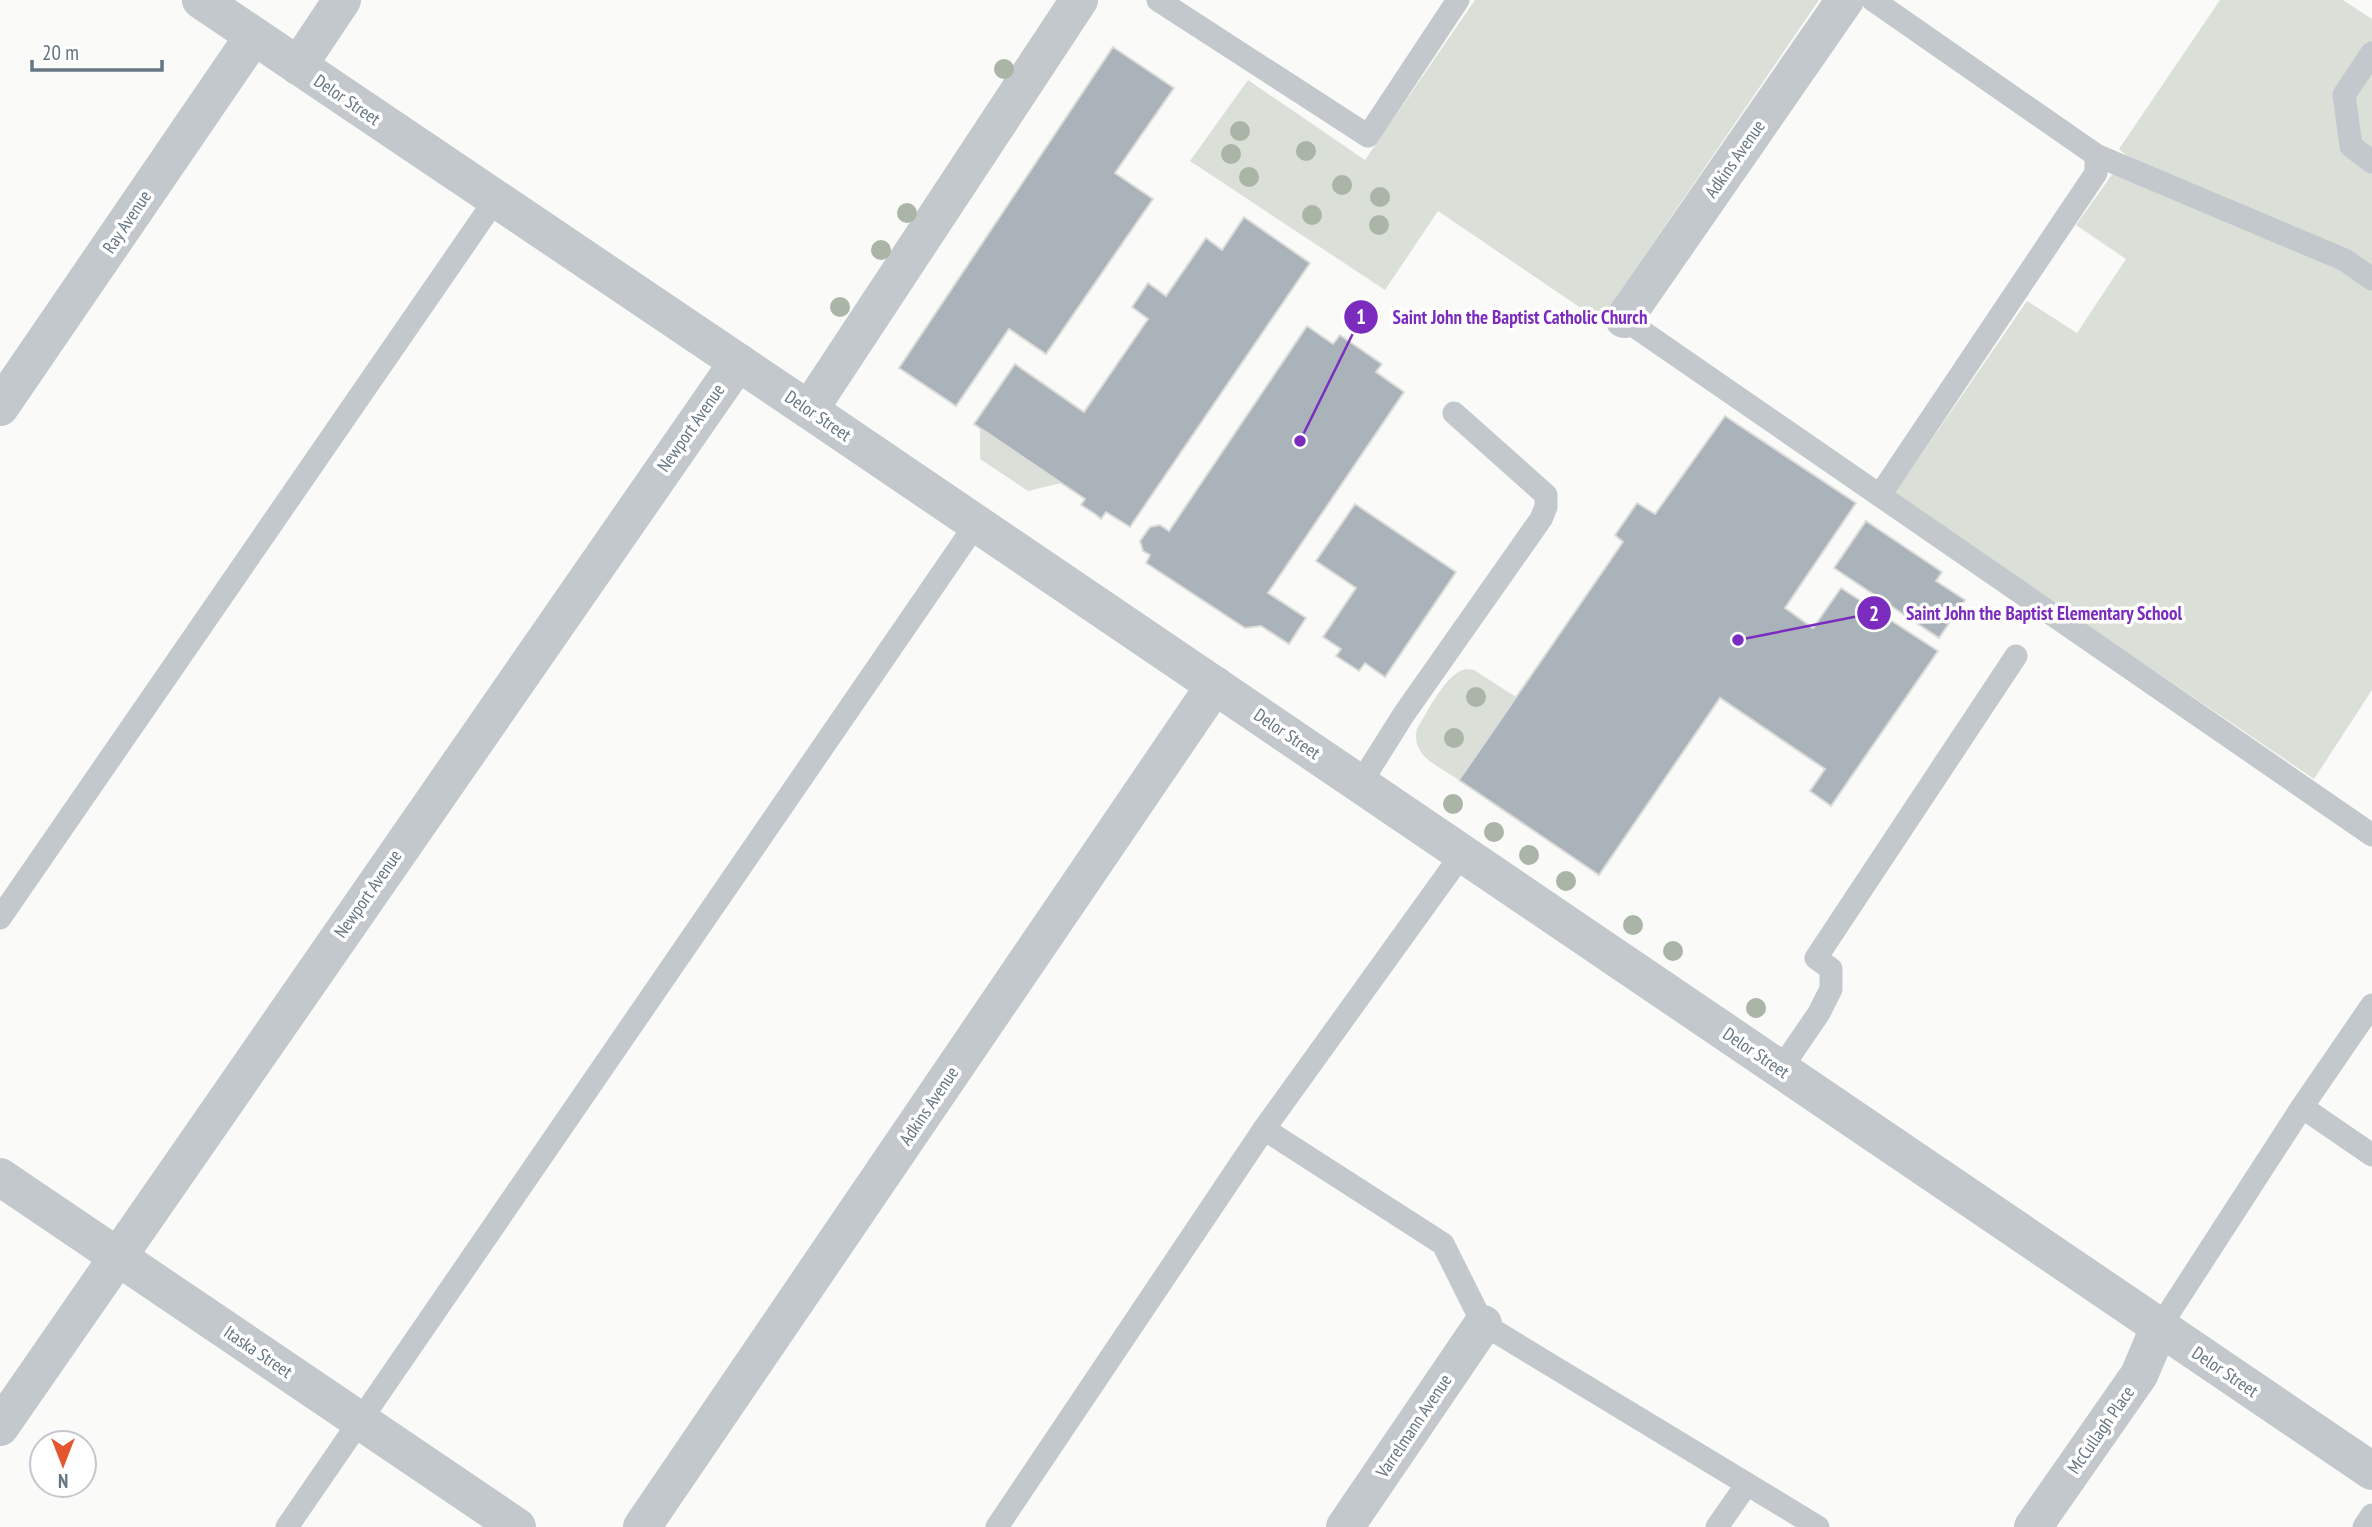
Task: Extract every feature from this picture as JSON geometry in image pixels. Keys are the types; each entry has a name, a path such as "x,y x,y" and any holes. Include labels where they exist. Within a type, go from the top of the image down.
{"street":[{"name":"Delor Street","path":"201,0 2372,1471"},
{"path":"298,66 342,0"},
{"path":"808,410 1079,0"},
{"name":"Adkins Avenue","path":"1625,318 1845,0"},
{"name":"Ray Avenue","path":"0,407 253,37"},
{"name":"Newport Avenue","path":"0,1427 738,362"},
{"name":"Adkins Avenue","path":"642,1527 1214,685"},
{"name":"Itaska Street","path":"0,1177 517,1527"},
{"name":"Varrelmann Avenue","path":"1345,1527 1483,1324"},
{"name":"McCullagh Place","path":"2034,1527 2138,1375 2159,1328"}],"lane":[{"path":"1158,0 1368,136 1458,0"},
{"path":"1873,0 2096,155 2345,260 2372,279"},
{"path":"2372,53 2344,95 2351,146 2372,162"},
{"path":"1880,495 2096,173 2096,155"},
{"path":"0,918 495,200"},
{"path":"1625,318 2372,835"},
{"path":"1360,784 1404,714 1541,519 1546,507 1546,495 1454,412"},
{"path":"287,1527 976,524"},
{"path":"1780,1070 1819,1013 1831,989 1831,969 1816,958 2016,656"},
{"path":"997,1527 1264,1129 1462,854"},
{"path":"2159,1328 2302,1107 2372,1005"},
{"path":"2302,1107 2372,1155"},
{"path":"1264,1129 1443,1244 1483,1324 1818,1527"},
{"path":"1717,1527 1747,1484"},
{"path":"2364,1527 2372,1515"}],"shaded area":[{"path":"1475,0 1819,0 1600,321 1438,211 1385,290 1190,161 1248,80 1365,160"},
{"path":"2220,0 2343,0 2372,19 2372,690 2314,779 1894,494 2027,301 2077,333 2126,259 2076,225 2126,155 2119,149"},
{"path":"980,428 1061,483 1028,491 980,459"},
{"path":"1466,669 1474,670 1516,697 1459,780 1428,760 1418,747 1416,738 1417,729 1438,694 1452,677"}],"building":[{"path":"1113,47 1174,88 1115,173 1153,199 1046,354 1009,329 956,406 899,368"},
{"path":"1244,217 1310,263 1130,527 1106,512 1101,519 1081,505 1085,499 974,424 1015,364 1084,412 1148,319 1132,307 1148,283 1166,296 1206,238 1222,250"},
{"path":"1307,326 1333,344 1340,335 1382,364 1376,372 1404,392 1268,593 1306,618 1289,644 1261,626 1245,628 1146,563 1150,555 1143,551 1140,541 1150,527 1160,525 1169,531"},
{"path":"1725,416 1856,503 1785,608 1813,628 1841,588 1938,651 1831,806 1810,791 1825,769 1720,698 1599,875 1459,780 1623,542 1615,535 1637,503 1655,514"},
{"path":"1355,504 1456,572 1385,677 1365,663 1359,671 1336,656 1341,649 1323,637 1356,588 1316,561"},
{"path":"1866,521 1942,572 1936,581 1965,600 1939,638 1834,568"}],"place":[{"name":"Saint John the Baptist Catholic Church","path":"1300,441"},
{"name":"Saint John the Baptist Elementary School","path":"1738,640"}]}
